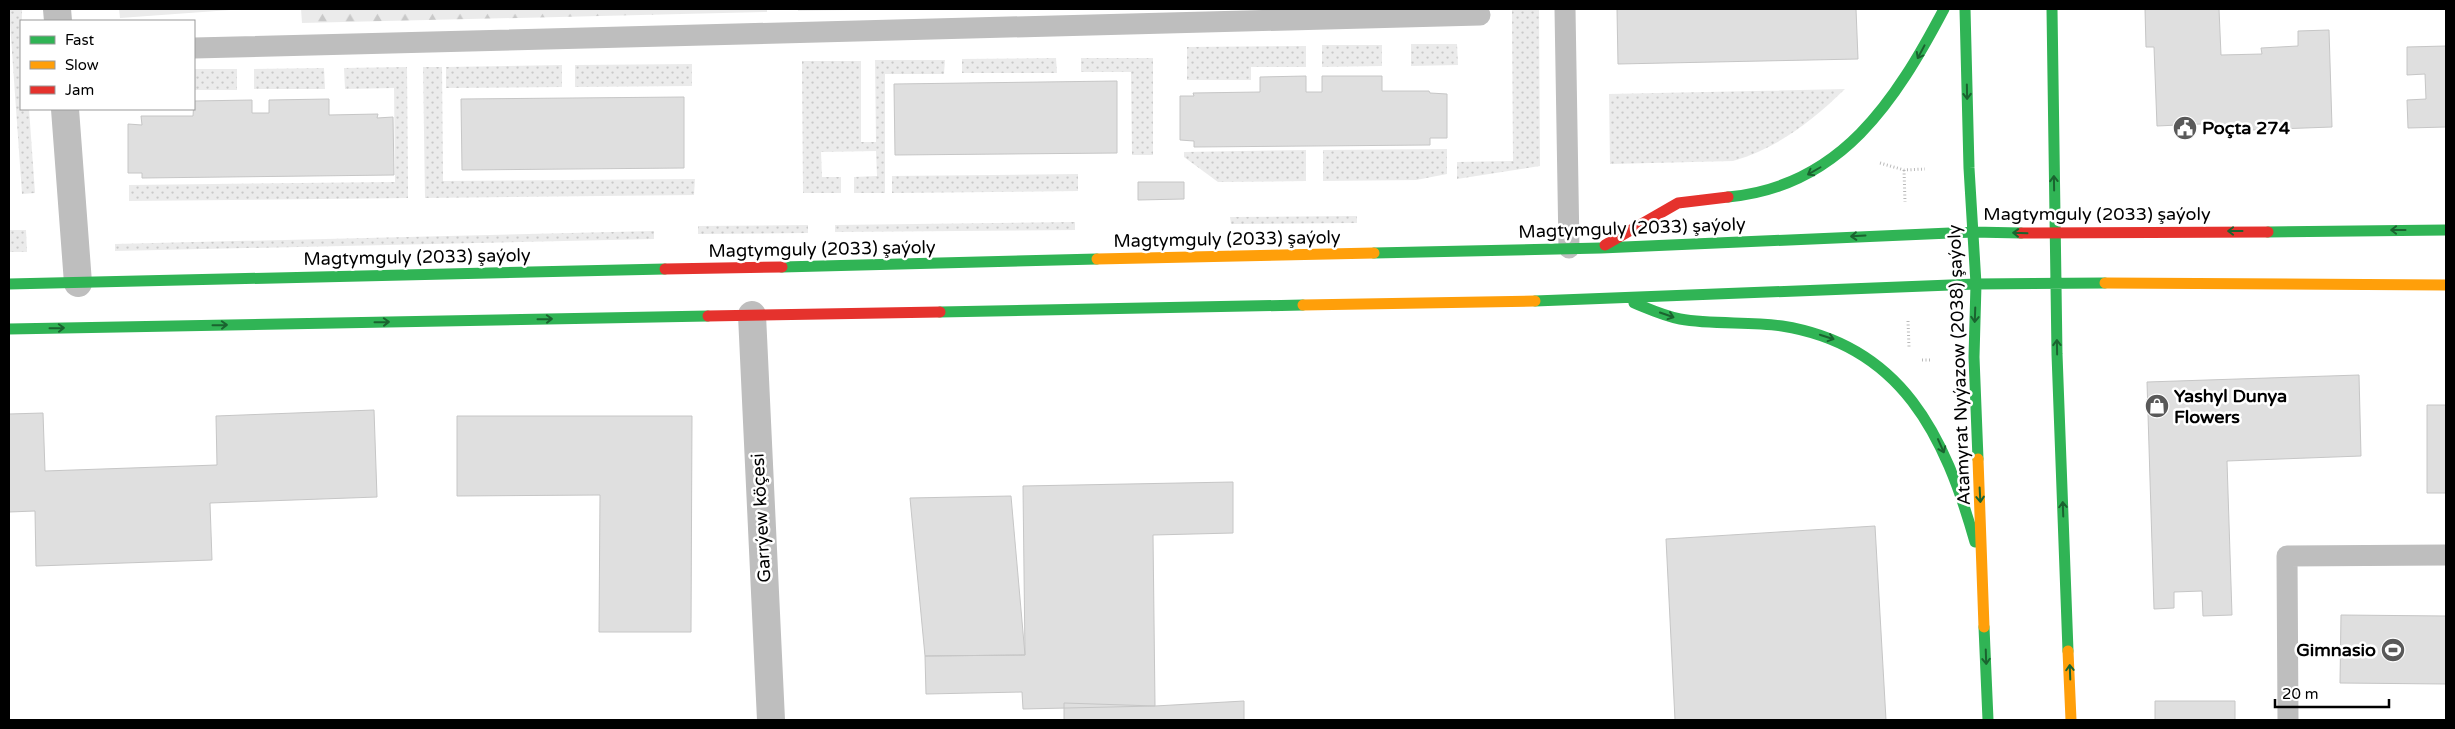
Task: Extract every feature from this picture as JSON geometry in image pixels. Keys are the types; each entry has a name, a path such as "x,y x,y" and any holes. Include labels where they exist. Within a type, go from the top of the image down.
{"main road":[{"path":"1601,248 1679,203 1767,190 1807,174 1829,162 1852,143 1887,106 1911,70 1944,9"},
{"name":"Atamyrat Nyýazow (2038) şaýoly","path":"1965,9 1972,232 1976,284 1974,358 1988,720"},
{"path":"2052,9 2056,285 2072,720"},
{"name":"Magtymguly (2033) şaýoly","path":"9,284 1601,248 1972,232 2055,234 2446,230"},
{"path":"9,329 1621,299 1976,284 2056,285 2180,282 2446,285"},
{"path":"1621,299 1683,320 1782,326 1829,336 1861,352 1893,377 1917,402 1934,428 1964,497 1983,573"}],"street":[{"path":"65,110 78,283"},
{"name":"Garrýew köçesi","path":"752,315 771,720"}],"lane":[{"path":"1565,9 1570,248"},
{"path":"195,48 1480,15"},
{"path":"2288,720 2287,556 2446,555"}],"path":[{"path":"1876,162 1904,170 1925,169"},
{"path":"1904,170 1905,206"},
{"path":"1908,318 1909,352"}],"green space":[{"path":"9,9 22,9 22,20 20,20 20,110 29,110 35,193 22,194"},
{"path":"119,9 244,9 120,18"},
{"path":"301,9 767,9 767,12 302,23"},
{"path":"798,9 904,9 798,11"},
{"path":"1512,9 1539,9 1540,166 1457,179 1457,162 1513,161"},
{"path":"1411,44 1457,44 1458,65 1411,66"},
{"path":"1322,45 1382,45 1382,66 1322,67"},
{"path":"1306,46 1306,67 1251,67 1251,80 1187,80 1187,47"},
{"path":"1056,58 1057,73 962,73 962,59"},
{"path":"1081,58 1153,58 1153,155 1132,155 1131,72 1081,72"},
{"path":"875,60 945,60 944,74 885,74 885,193 854,193 854,177 877,176 876,151 821,152 822,177 841,177 841,193 803,193 802,61 861,61 861,142 876,142"},
{"path":"692,64 692,86 575,87 575,65"},
{"path":"562,65 562,87 446,88 446,67"},
{"path":"407,67 408,198 129,201 129,185 395,182 394,88 345,89 344,68"},
{"path":"423,67 442,67 443,181 695,179 694,195 425,198"},
{"path":"324,68 325,89 254,89 254,69"},
{"path":"195,69 237,69 237,90 195,90"},
{"path":"1845,89 1820,112 1780,141 1733,161 1610,164 1609,94"},
{"path":"1447,149 1447,174 1416,180 1323,181 1323,150"},
{"path":"1306,150 1306,181 1218,182 1184,157 1184,152"},
{"path":"1078,174 1078,191 892,193 892,176"},
{"path":"1357,216 1357,223 1231,224 1230,217"},
{"path":"1075,222 1075,230 835,232 835,225"},
{"path":"808,225 808,233 698,234 698,226"},
{"path":"9,230 26,230 27,252 9,252"},
{"path":"654,231 654,239 115,251 115,244"}],"building":[{"path":"1617,9 1856,9 1858,59 1618,64"},
{"path":"2145,9 2219,9 2221,55 2262,54 2261,48 2298,46 2298,31 2329,30 2332,127 2223,131 2222,123 2157,126 2154,47 2146,47"},
{"path":"2446,46 2446,127 2408,128 2407,100 2426,99 2425,74 2407,75 2407,47"},
{"path":"1306,76 1306,92 1322,92 1322,76 1382,76 1382,91 1429,91 1430,93 1447,94 1447,138 1430,138 1430,145 1194,147 1194,141 1180,140 1180,96 1194,96 1193,93 1260,92 1260,77"},
{"path":"1117,81 1117,153 895,155 894,84"},
{"path":"684,97 684,168 462,170 461,99"},
{"path":"329,99 329,115 378,114 377,118 393,117 394,175 142,178 142,173 128,173 128,124 142,125 141,116 193,116 195,101 252,100 252,113 269,113 269,100"},
{"path":"1138,182 1184,182 1184,199 1138,200"},
{"path":"2359,375 2361,456 2227,461 2232,615 2203,616 2202,591 2174,592 2174,608 2154,609 2147,382"},
{"path":"2427,405 2446,405 2446,493 2427,493"},
{"path":"374,410 377,497 210,503 212,560 36,566 35,511 9,512 9,414 43,413 45,471 217,465 216,416"},
{"path":"457,416 692,416 691,632 599,632 600,495 457,496"},
{"path":"1233,482 1233,533 1153,535 1155,706 1023,709 1022,692 926,694 925,656 1025,655 1023,486"},
{"path":"1011,496 1025,655 925,656 910,498"},
{"path":"1875,526 1886,720 1675,720 1666,539"},
{"name":"Gimnasio","path":"2341,615 2446,616 2446,684 2340,683"},
{"path":"1244,701 1244,720 1064,720 1064,703 1155,706"},
{"path":"2155,701 2235,701 2235,720 2155,720"}],"traffic: fast":[{"path":"1728,197 1768,190 1803,176 1833,157 1860,133 1884,106 1926,43 1944,9"},
{"path":"1965,9 1969,168 1976,284 1974,357 1978,459"},
{"path":"2052,9 2057,354 2068,651"},
{"path":"2268,232 2446,230"},
{"path":"1374,253 1601,248 1973,232 2021,233"},
{"path":"782,267 1097,259"},
{"path":"9,284 665,269"},
{"path":"1535,301 1976,284 2105,283"},
{"path":"1634,303 1680,319 1782,326 1824,336 1859,353 1888,375 1912,401 1932,432 1949,466 1975,542"},
{"path":"940,312 1303,305"},
{"path":"9,329 708,316"},
{"path":"1984,627 1988,720"}],"traffic: slow":[{"path":"1097,259 1374,253"},
{"path":"2105,283 2446,285"},
{"path":"1303,305 1535,301"},
{"path":"1978,459 1984,627"},
{"path":"2068,651 2071,720"}],"traffic: jam":[{"path":"1605,245 1678,203 1728,197"},
{"path":"2021,233 2268,232"},
{"path":"665,269 782,267"},
{"path":"708,316 940,312"}],"place":[{"name":"Poçta 274","path":"2185,128"},
{"name":"Yashyl Dunya Flowers","path":"2157,406"},
{"name":"Gimnasio","path":"2393,650"}]}
